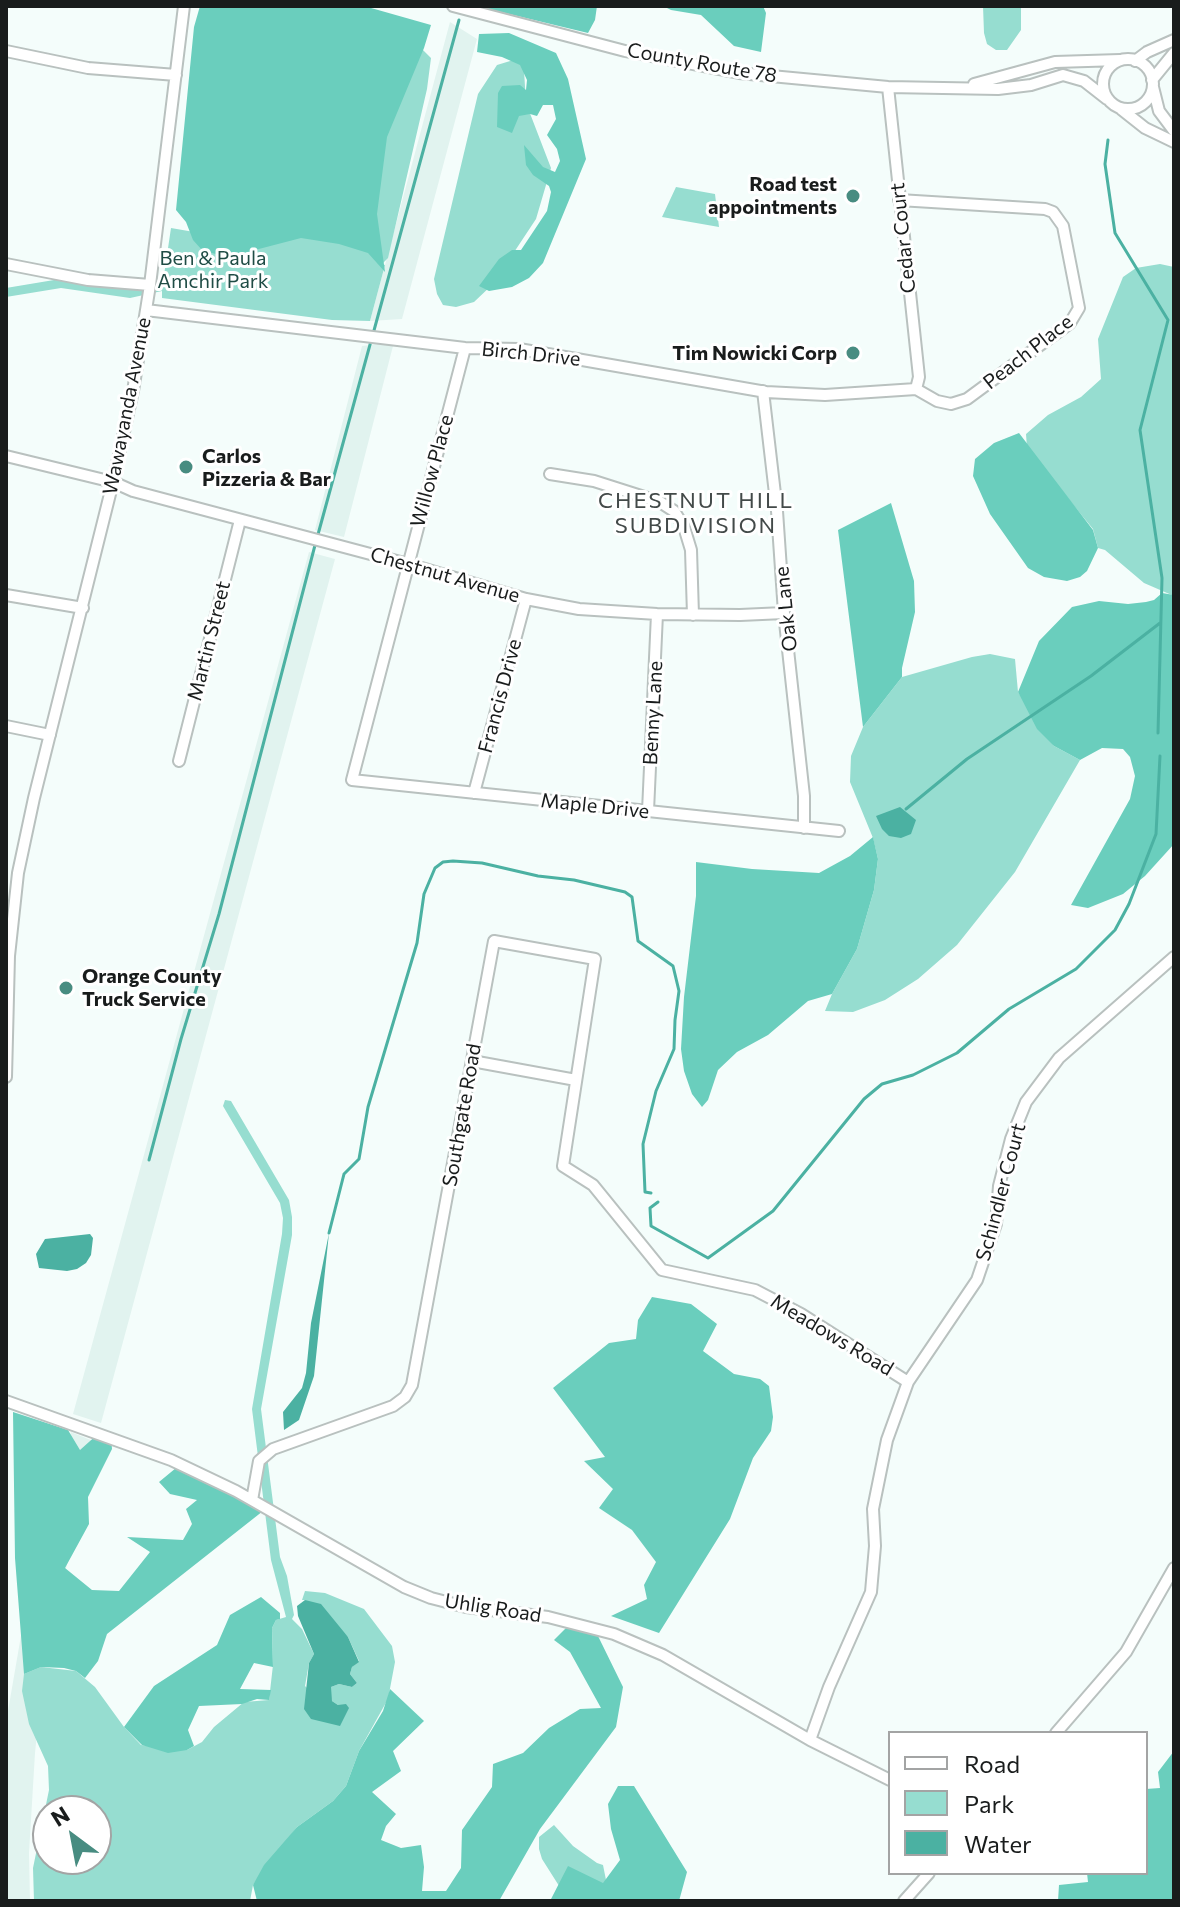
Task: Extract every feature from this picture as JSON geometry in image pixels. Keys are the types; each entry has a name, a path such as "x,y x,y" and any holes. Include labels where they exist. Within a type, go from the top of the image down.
{"street":[{"name":"Wawayanda Avenue","path":"6,1077 13,912 18,873 133,391 150,285 184,6"},
{"name":"County Route 78","path":"453,6 667,60 739,73 888,87 1019,87 1063,75 1084,81 1107,99"},
{"path":"1135,61 1174,40"},
{"path":"6,51 88,68 176,75"},
{"path":"1120,108 1127,109 1147,99 1152,83 1174,53"},
{"path":"1174,131 1159,111 1147,68 1135,61 1120,60 1108,69 1103,84 1107,99 1145,128 1174,142"},
{"name":"County Route 78","path":"956,87 1055,62 1120,60"},
{"name":"Cedar Court","path":"888,87 919,377 916,389"},
{"name":"Peach Place","path":"899,200 1053,212 1063,226 1079,308 1070,323 967,399 951,404 937,401 916,389"},
{"path":"6,264 88,280 150,285"},
{"name":"Birch Drive","path":"146,310 465,348 519,349 763,391 825,395 916,389"},
{"name":"Willow Place","path":"352,780 465,348"},
{"name":"Oak Lane","path":"763,391 804,796 804,828"},
{"name":"Chestnut Avenue","path":"6,456 113,482 133,491 408,564 526,599 579,609 657,614 784,613"},
{"path":"550,474 594,481 660,502 674,511 684,527 691,550 693,615"},
{"name":"Martin Street","path":"179,761 240,520"},
{"path":"6,595 83,608"},
{"name":"Francis Drive","path":"474,793 526,599"},
{"name":"Benny Lane","path":"648,811 657,614"},
{"path":"6,726 50,735"},
{"name":"Maple Drive","path":"352,780 839,831"},
{"name":"Southgate Road","path":"252,1500 259,1461 273,1449 393,1406 405,1397 412,1385 494,941 595,959 563,1166"},
{"name":"Schindler Court","path":"810,1740 829,1687 871,1592 875,1546 873,1509 887,1440 908,1382 977,1280 996,1224 999,1186 1011,1139 1026,1102 1059,1058 1174,957"},
{"path":"472,1061 576,1080"},
{"name":"Meadows Road","path":"563,1166 593,1185 662,1270 755,1290 801,1314 908,1382"},
{"name":"Uhlig Road","path":"6,1401 171,1460 252,1500 379,1574 431,1598 466,1607 548,1617 614,1634 663,1655 810,1740 888,1779"},
{"path":"1058,1731 1126,1652 1174,1568"},
{"path":"904,1901 927,1875"}],"shaded area":[{"path":"200,6 364,6 431,25 387,137 377,214 385,272 368,253 339,244 301,238 232,256 202,250 193,240 186,222 176,210 194,27"},
{"path":"476,6 597,6 595,20 588,33"},
{"path":"663,6 763,6 766,13 761,52 734,46 701,15"},
{"path":"450,22 477,39 402,319 370,321"},
{"path":"509,33 556,53 568,79 586,159 543,263 529,278 512,287 489,291 479,286 499,259 512,250 521,250 547,211 551,192 549,186 533,175 526,165 524,145 543,167 555,172 560,161 557,149 547,135 556,119 553,105 543,105 537,116 519,116 512,133 497,127 498,93 502,86 520,85 526,90 527,80 520,65 502,57 477,52 479,34"},
{"path":"394,342 344,537 315,530 362,346"},
{"path":"1019,433 1093,530 1098,548 1087,571 1080,577 1067,581 1044,577 1028,568 990,514 973,476 975,459 994,443"},
{"path":"891,503 914,581 915,612 902,677 863,727 838,530"},
{"path":"309,552 335,559 101,1423 73,1414"},
{"path":"1162,593 1174,595 1174,844 1145,876 1123,894 1088,908 1071,905 1130,799 1135,776 1130,757 1123,749 1102,748 1080,760 1054,746 1037,729 1018,692 1039,641 1072,607 1099,601 1146,602"},
{"path":"873,837 878,859 874,890 857,949 832,994 808,1001 768,1035 737,1052 718,1070 708,1100 702,1107 692,1094 681,1049 696,896 696,862 819,873 850,856"},
{"path":"652,1297 691,1304 717,1324 703,1351 734,1374 760,1379 769,1386 773,1417 771,1431 753,1458 730,1519 659,1633 611,1616 647,1599 644,1585 656,1562 632,1530 599,1508 613,1489 584,1461 605,1457 553,1388 609,1343 636,1339 638,1320"},
{"path":"13,1412 68,1430 80,1450 99,1433 111,1437 112,1449 88,1497 89,1524 65,1568 92,1590 119,1591 150,1552 127,1537 183,1540 192,1524 186,1509 197,1500 170,1494 159,1482 182,1463 263,1511 107,1634 98,1661 85,1678 76,1671 64,1668 41,1667 24,1674 15,1558"},
{"path":"71,1432 98,1443 58,1600 42,1685 32,1795 30,1901 6,1901 8,1711 28,1595"},
{"path":"261,1597 280,1613 280,1619 272,1628 273,1667 254,1663 240,1689 271,1690 269,1700 199,1706 188,1730 194,1746 187,1750 168,1753 142,1745 124,1727 154,1686 217,1645 230,1615"},
{"path":"570,1624 598,1636 623,1687 616,1727 540,1829 499,1901 257,1901 253,1885 264,1865 297,1827 333,1801 346,1786 359,1751 383,1711 390,1689 424,1721 393,1751 401,1771 372,1792 396,1814 386,1826 381,1840 401,1848 421,1845 424,1867 422,1891 446,1891 461,1868 462,1830 492,1787 493,1764 523,1753 549,1728 580,1709 601,1708 570,1652 554,1640"},
{"path":"1174,1751 1174,1901 1058,1901 1059,1885 1088,1882 1087,1875 1148,1875 1148,1789 1160,1788 1158,1772"},
{"path":"618,1786 634,1786 687,1872 679,1901 550,1901 568,1866 603,1883 620,1860 608,1804"}],"green space":[{"path":"983,6 1021,6 1021,30 1007,50 996,50 987,44"},
{"name":"Ben & Paula Amchir Park","path":"422,49 431,58 427,89 388,258 382,264 385,265 370,321 332,320 162,298 162,291 130,298 61,288 6,297 6,288 60,279 130,289 163,282 171,228 240,240"},
{"path":"520,58 526,103 551,168 536,219 493,284 474,302 456,307 443,305 434,279 478,94 497,65"},
{"path":"676,187 715,194 719,227 662,217"},
{"path":"1160,264 1174,267 1174,596 1144,583 1105,550 1098,548 1093,529 1027,448 1026,434 1048,415 1081,397 1101,379 1098,339 1123,277 1136,268"},
{"path":"990,654 1015,659 1018,692 1054,746 1080,760 1015,872 957,945 918,979 885,1000 853,1012 825,1011 857,949 874,890 878,859 873,838 850,782 851,756 863,727 902,677"},
{"path":"225,1100 231,1101 289,1200 292,1217 292,1235 261,1409 280,1557 287,1576 294,1615 292,1619 302,1629 314,1654 305,1686 342,1722 338,1705 330,1695 331,1687 339,1684 352,1687 357,1683 350,1674 359,1661 348,1637 302,1600 305,1591 325,1593 364,1609 392,1646 395,1662 388,1699 359,1751 346,1786 333,1801 297,1827 253,1885 250,1901 34,1901 33,1875 112,1875 112,1795 48,1795 48,1766 29,1724 22,1691 24,1674 41,1667 76,1671 95,1687 141,1745 187,1750 202,1742 214,1727 244,1702 269,1700 273,1665 272,1628 276,1620 286,1617 271,1560 252,1409 282,1234 280,1203 223,1106"},
{"path":"554,1825 573,1846 603,1865 609,1895 561,1889 539,1849 539,1837"}],"water":[{"path":"900,807 916,820 911,834 901,838 889,836 876,816"},
{"path":"329,1233 314,1376 299,1420 284,1430 283,1412 302,1388 306,1373 311,1323"},
{"path":"90,1234 93,1238 91,1255 77,1269 39,1268 36,1254 45,1239"},
{"path":"305,1600 321,1604 348,1637 359,1662 352,1667 350,1674 357,1683 352,1687 339,1684 331,1687 332,1701 338,1705 346,1704 349,1708 340,1726 311,1719 304,1709 309,1663 314,1654 298,1616 297,1606"}],"waterway":[{"path":"373,334 459,20"},
{"path":"1108,140 1105,164 1115,233 1168,320 1140,430 1162,578 1158,733"},
{"path":"149,1160 219,914 371,341"},
{"path":"906,809 967,759 1091,676 1160,623"},
{"path":"658,1202 650,1208 651,1226 708,1258 773,1211 864,1099 882,1084 913,1075 957,1053 1009,1009 1076,969 1115,930 1129,904 1156,834 1160,756"},
{"path":"329,1233 344,1174 359,1159 368,1107 417,943 424,894 435,868 443,862 482,863 538,876 574,880 625,892 632,897 638,941 673,966 679,991 674,1049 656,1091 643,1144 645,1192 651,1193"}],"place":[{"name":"Road test appointments","path":"853,196"},
{"name":"Tim Nowicki Corp","path":"853,353"},
{"name":"Carlos Pizzeria & Bar","path":"186,467"},
{"name":"Orange County Truck Service","path":"66,988"}],"district":[{"name":"CHESTNUT HILL SUBDIVISION","path":"696,514"}]}
